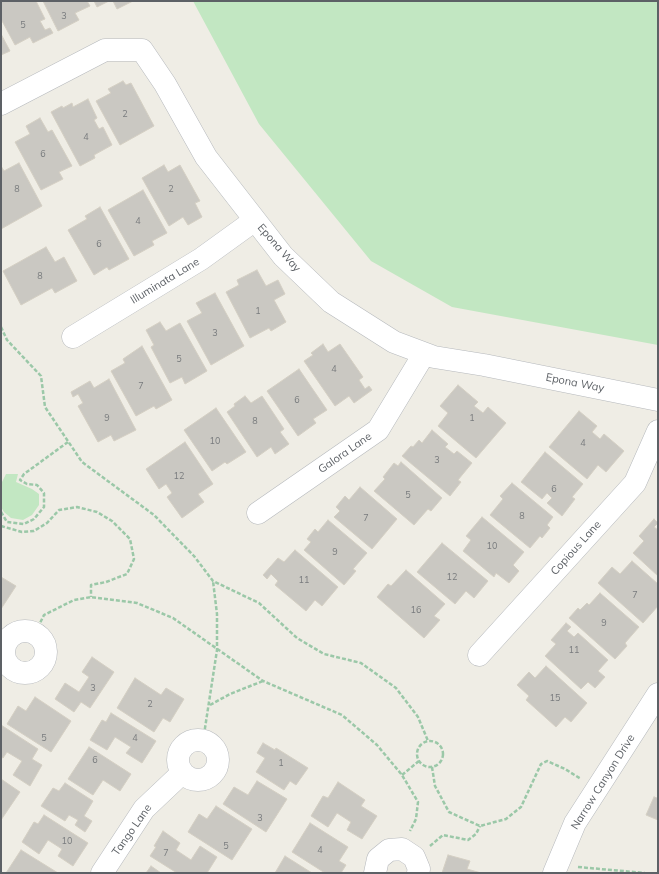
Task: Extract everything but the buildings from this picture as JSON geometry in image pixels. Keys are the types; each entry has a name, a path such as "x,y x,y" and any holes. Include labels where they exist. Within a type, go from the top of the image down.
{"street":[{"name":"Epona Way","path":"1,104 105,50 142,50 165,84 206,157 283,256 331,302 394,342 434,358 484,365 658,400"},
{"name":"Illuminata Lane","path":"73,337 201,259 255,220"},
{"name":"Galora Lane","path":"258,513 378,430 424,354"},
{"name":"Copious Lane","path":"479,655 635,483 658,431"},
{"path":"23,631 35,633 44,641 47,653 43,664 33,672 6,674 5,645 12,635 23,631"},
{"name":"Narrow Canyon Drive","path":"556,869 575,823 658,694"},
{"path":"203,740 214,747 218,759 215,772 205,780 192,780 181,774 177,762 180,749 190,741 203,740"},
{"name":"Tango Lane","path":"102,873 144,809 181,774"},
{"path":"375,873 378,859 389,850 411,860"}],"path":[{"path":"1,327 7,340 41,376 46,407 82,462 154,515 194,556 213,581 259,603 297,638 324,654 361,663 396,688 418,717 428,741"},
{"path":"7,522 24,524 34,519 44,507 44,493 37,485 27,484 20,480 24,474 68,442"},
{"path":"1,526 22,532 34,531 47,522 59,510 77,507 98,512 112,521 130,539 134,559 127,574 106,582 91,585 91,597"},
{"path":"1,512 7,522"},
{"path":"4,528 7,522"},
{"path":"203,740 217,650 217,614 213,581"},
{"path":"35,633 44,615 74,600 91,597 137,603 173,618 263,681 342,715 377,745 402,775 418,802 411,860"},
{"path":"209,706 230,694 263,681"},
{"path":"428,741 436,742 442,748 443,756 440,764 432,768 424,766 419,761 417,752 420,745 428,741"},
{"path":"402,775 419,761"},
{"path":"432,768 434,786 449,812 480,826 506,819 521,807 541,764 547,761 565,769 598,789"},
{"path":"411,860 443,835 468,840 476,834 480,826"},
{"path":"556,869 645,873"}],"green space":[{"path":"193,1 658,1 658,345 452,307 371,261 259,124"},
{"path":"6,474 18,474 16,482 39,494 39,505 32,515 23,520 11,518 1,507 1,484"}]}
